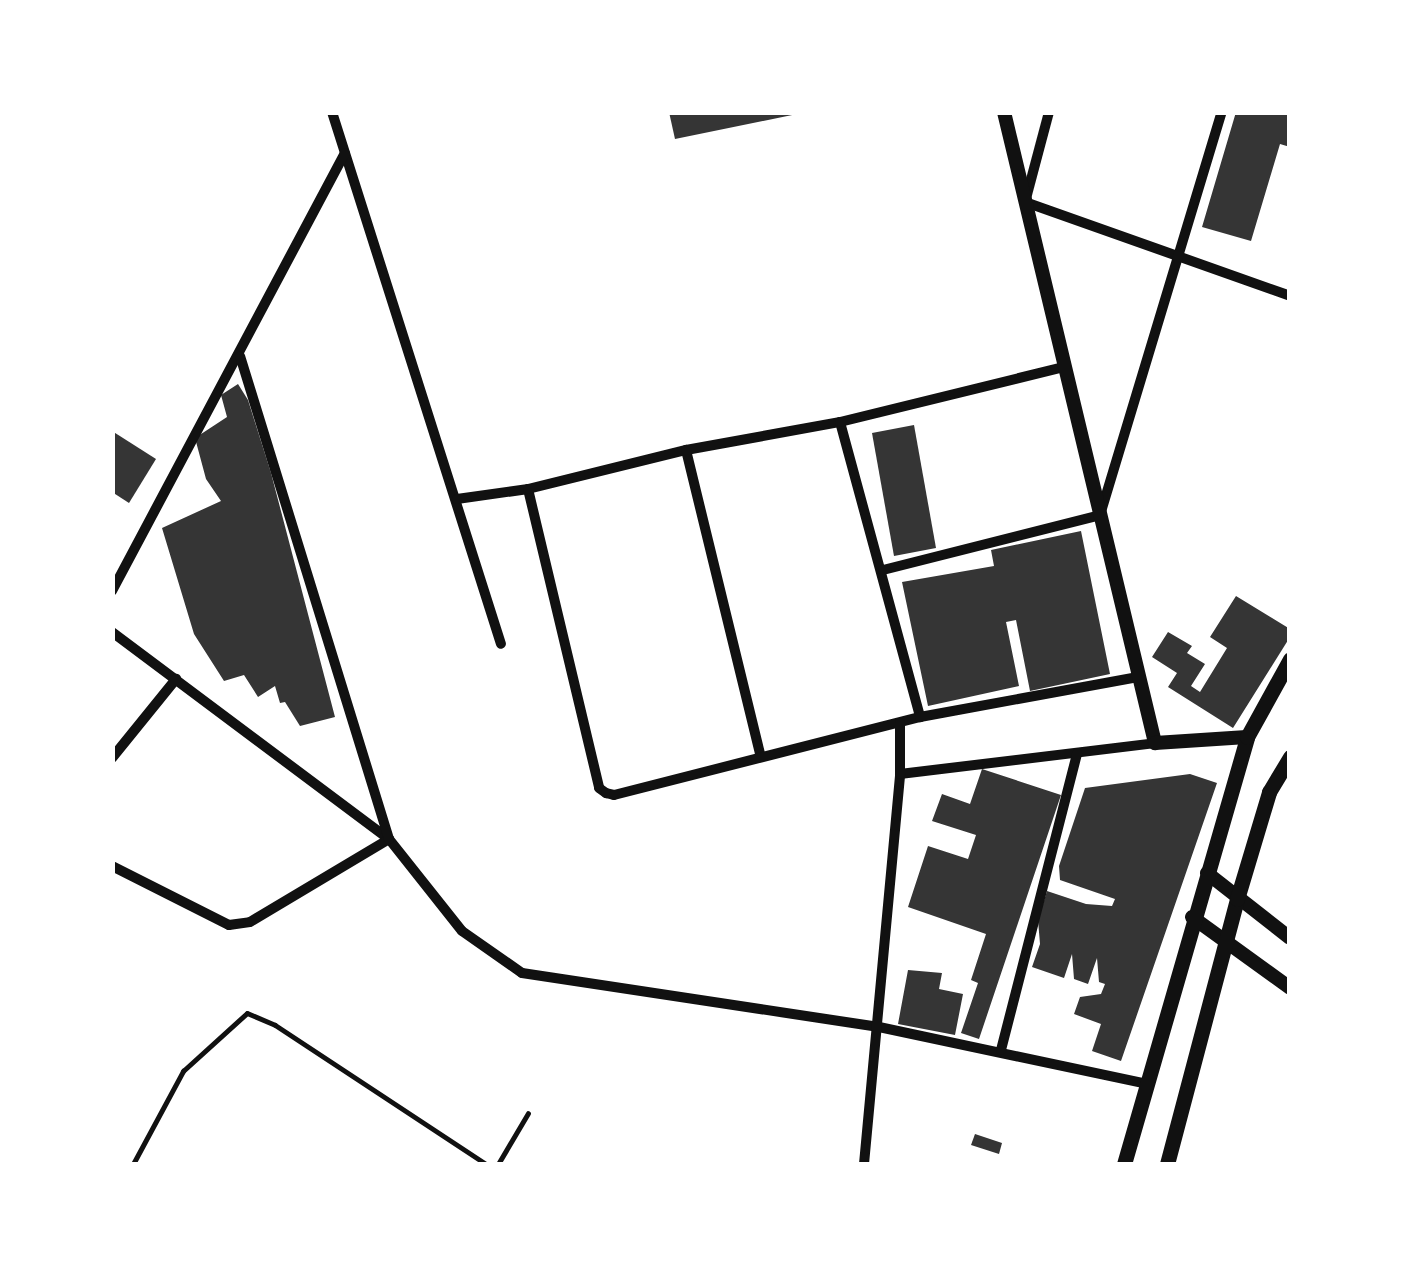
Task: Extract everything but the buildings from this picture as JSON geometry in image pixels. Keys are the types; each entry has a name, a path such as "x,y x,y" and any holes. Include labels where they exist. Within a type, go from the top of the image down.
{"main road":[{"path":"1124,1164 1192,917 1248,738 1290,660"},
{"path":"1167,1164 1237,899 1270,792 1290,757"}],"street":[{"path":"332,112 501,644"},
{"path":"1004,112 1154,743"},
{"path":"1025,202 1048,112"},
{"path":"1100,515 1222,112"},
{"path":"112,590 345,153"},
{"path":"1025,202 1179,260 1290,296"},
{"path":"240,356 389,839"},
{"path":"457,499 528,489 686,450 840,422 1064,367"},
{"path":"840,422 920,717"},
{"path":"686,450 761,757"},
{"path":"528,489 599,788 614,795 920,717 1138,677"},
{"path":"883,570 1100,515"},
{"path":"112,632 389,839 462,930 522,972 879,1027 1146,1084"},
{"path":"112,758 176,679"},
{"path":"864,1164 900,774 900,723"},
{"path":"900,774 1154,743 1248,738"},
{"path":"1000,1050 1077,754"},
{"path":"112,866 229,926 250,922 389,839"},
{"path":"1206,873 1290,938"},
{"path":"1192,917 1290,988"}],"lane":[{"path":"133,1164 183,1070 247,1013 275,1025 486,1164"},
{"path":"498,1164 528,1113"}]}
